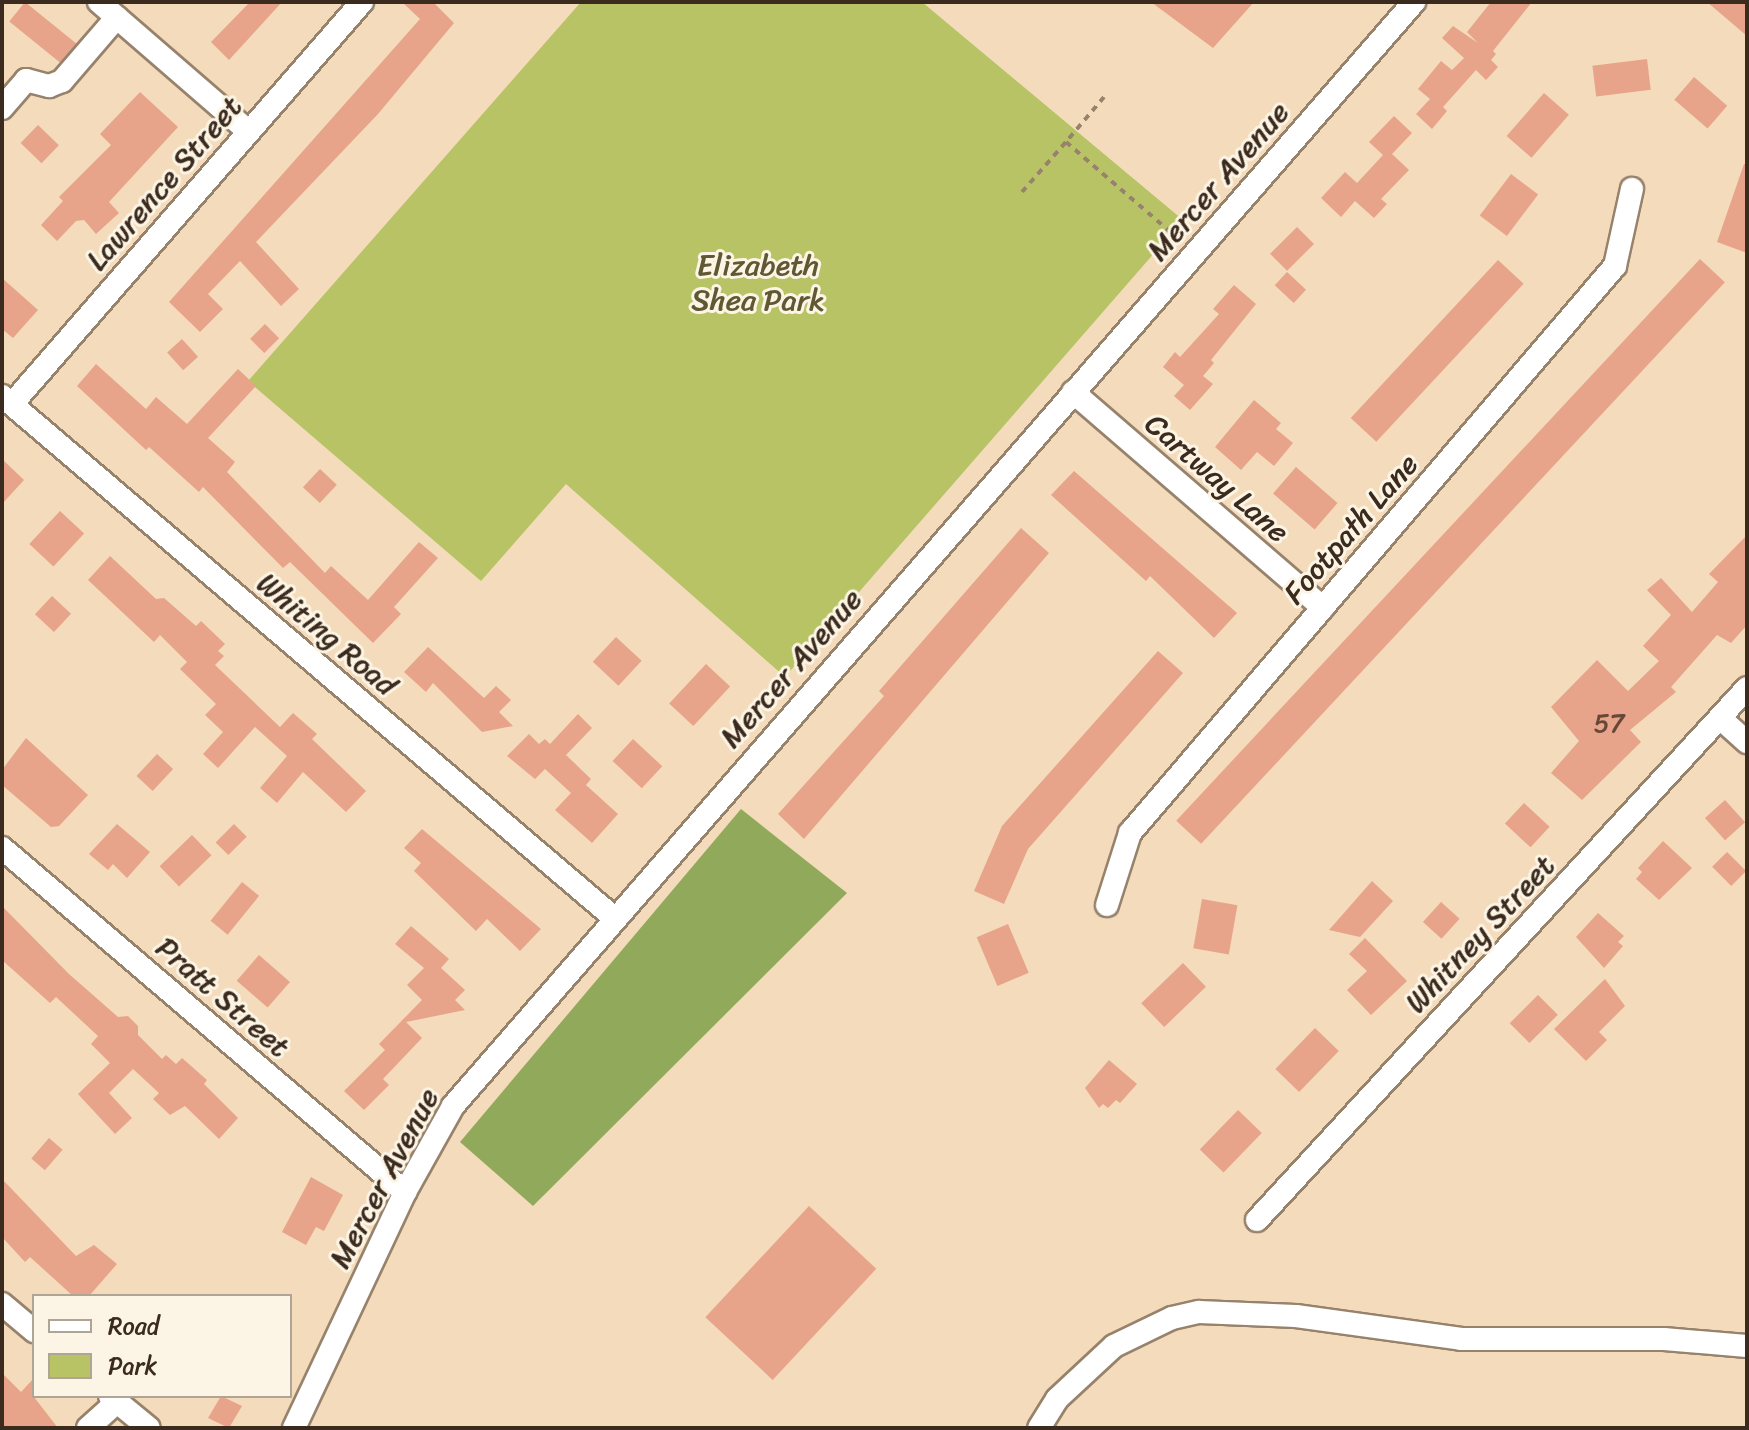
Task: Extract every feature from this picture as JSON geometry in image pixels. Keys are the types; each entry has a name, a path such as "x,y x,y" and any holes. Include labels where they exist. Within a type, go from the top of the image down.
{"street":[{"path":"99,2 248,131"},
{"name":"Lawrence Street","path":"7,400 362,2"},
{"name":"Mercer Avenue","path":"294,1428 405,1192 453,1106 613,917 1414,2"},
{"path":"2,108 26,80 49,86 62,81 117,17"},
{"name":"Footpath Lane","path":"1107,905 1130,833 1615,266 1632,189"},
{"name":"Cartway Lane","path":"1073,392 1323,608"},
{"name":"Whiting Road","path":"7,400 613,917"},
{"name":"Whitney Street","path":"1257,1220 1747,688"},
{"path":"1720,718 1747,742"},
{"name":"Pratt Street","path":"2,848 405,1192"},
{"path":"2,1304 32,1329"},
{"path":"1039,1428 1057,1399 1114,1346 1172,1318 1199,1312 1296,1316 1461,1339 1664,1339 1747,1346"},
{"path":"88,1428 113,1399 149,1428"}],"path":[{"path":"1022,192 1104,97"},
{"path":"1066,142 1175,236"}],"green space":[{"name":"Elizabeth Shea Park","path":"581,2 922,2 1183,220 785,677 566,484 481,581 248,381"},
{"path":"741,809 847,893 533,1206 460,1142"}],"building":[{"path":"25,2 76,44 61,63 9,21"},
{"path":"250,2 282,2 229,60 211,42"},
{"path":"402,2 433,2 454,23 378,114 256,242 299,289 281,306 240,261 208,294 223,309 200,332 169,302 420,19"},
{"path":"1151,2 1254,2 1213,48"},
{"path":"1491,2 1532,2 1493,51 1496,54 1491,60 1498,67 1486,80 1476,70 1443,107 1447,111 1432,129 1416,114 1430,99 1418,89 1441,61 1452,70 1464,58 1442,38 1453,26 1478,43 1467,32"},
{"path":"1707,2 1747,2 1747,36"},
{"path":"1647,59 1651,90 1596,96 1592,66"},
{"path":"1694,77 1727,106 1708,129 1674,100"},
{"path":"140,92 178,127 109,202 119,213 96,234 84,220 76,221 57,241 41,225 63,201 59,197 111,145 100,134"},
{"path":"1544,93 1569,115 1532,158 1507,136"},
{"path":"1394,116 1412,133 1392,154 1409,170 1381,199 1387,204 1374,218 1355,201 1341,217 1321,198 1345,172 1357,183 1383,155 1369,142"},
{"path":"38,125 59,145 41,163 21,143"},
{"path":"1744,164 1747,164 1747,253 1717,242"},
{"path":"1511,174 1538,194 1507,236 1480,216"},
{"path":"1297,227 1314,244 1287,271 1270,254"},
{"path":"1700,259 1725,282 1201,844 1176,821"},
{"path":"1498,260 1524,284 1376,442 1351,418"},
{"path":"1287,272 1306,290 1294,303 1275,285"},
{"path":"2,278 38,310 13,338 2,329"},
{"path":"1234,285 1256,304 1211,360 1214,363 1203,376 1213,384 1190,410 1174,396 1184,385 1163,367 1175,352 1180,357 1219,314 1213,309"},
{"path":"265,324 279,338 264,353 250,339"},
{"path":"182,339 198,357 183,370 167,352"},
{"path":"96,364 146,409 156,397 187,424 238,369 256,386 208,438 235,462 227,472 325,573 331,566 368,600 419,542 438,558 394,607 401,614 373,643 290,562 283,568 203,487 199,492 149,447 146,450 77,386"},
{"path":"1254,400 1281,423 1276,429 1293,443 1274,466 1257,452 1241,470 1215,447"},
{"path":"2,459 24,480 2,504"},
{"path":"1296,467 1338,503 1315,529 1273,493"},
{"path":"320,469 337,485 320,503 303,487"},
{"path":"1074,471 1237,613 1214,638 1150,576 1146,581 1051,495"},
{"path":"60,511 84,534 53,566 29,544"},
{"path":"1021,528 1049,553 804,839 778,814 884,696 879,691"},
{"path":"1747,535 1747,625 1731,643 1717,635 1671,687 1676,692 1630,730 1641,742 1582,800 1551,773 1579,741 1551,707 1597,660 1628,691 1659,661 1643,646 1671,615 1647,590 1661,578 1692,612 1718,582 1709,574"},
{"path":"110,556 156,599 164,598 196,626 201,621 225,644 218,651 224,656 215,665 280,727 293,713 317,734 312,739 366,791 346,812 303,772 277,803 260,788 287,756 255,727 218,768 203,754 223,732 205,715 216,704 180,669 187,662 160,635 154,642 88,580"},
{"path":"52,596 71,614 54,632 35,614"},
{"path":"616,637 642,661 618,686 593,662"},
{"path":"428,647 484,698 496,686 511,700 499,712 513,726 482,732 433,683 426,692 404,672"},
{"path":"1158,651 1183,673 1028,849 1004,904 974,891 1002,826"},
{"path":"706,664 730,687 693,726 669,703"},
{"path":"578,714 592,728 566,755 591,779 586,785 618,814 592,843 555,810 571,793 545,769 535,779 507,756 529,734 539,744 545,739 550,744"},
{"path":"26,738 88,795 59,826 51,827 2,785 2,770"},
{"path":"633,739 662,766 642,788 613,761"},
{"path":"157,754 173,769 153,791 137,776"},
{"path":"1725,800 1745,822 1725,840 1705,818"},
{"path":"1524,803 1550,827 1531,847 1505,823"},
{"path":"117,824 150,852 127,878 113,864 108,870 89,854"},
{"path":"234,824 247,837 228,855 216,842"},
{"path":"422,829 541,929 520,951 487,919 476,931 414,871 421,863 404,848"},
{"path":"192,835 211,855 179,886 160,866"},
{"path":"1663,841 1692,868 1659,900 1636,879 1642,872 1638,868"},
{"path":"1727,852 1746,871 1731,886 1712,867"},
{"path":"1372,881 1393,901 1360,937 1329,930"},
{"path":"242,882 259,896 228,935 211,921"},
{"path":"1202,899 1237,905 1229,954 1193,948"},
{"path":"1441,902 1460,919 1442,939 1423,922"},
{"path":"2,906 69,974 118,1017 128,1016 138,1026 138,1035 162,1059 166,1055 176,1064 182,1058 207,1080 204,1084 238,1118 219,1139 185,1106 170,1115 153,1099 159,1093 133,1069 109,1093 132,1118 115,1134 78,1094 110,1063 91,1044 98,1036 56,997 50,1003 2,960"},
{"path":"1598,913 1624,936 1618,942 1623,946 1604,968 1576,937"},
{"path":"1008,924 1029,973 997,986 977,937"},
{"path":"411,926 449,959 441,968 465,990 455,1000 465,1010 406,1022 422,1038 383,1079 389,1085 364,1110 344,1091 385,1050 379,1044 422,1000 407,985 424,968 395,944"},
{"path":"1365,938 1407,981 1371,1015 1347,990 1367,971 1349,954"},
{"path":"259,955 290,982 268,1008 237,981"},
{"path":"1183,963 1206,987 1164,1027 1141,1003"},
{"path":"1605,979 1625,1006 1599,1032 1607,1040 1586,1061 1554,1029"},
{"path":"1538,995 1558,1015 1530,1043 1510,1023"},
{"path":"1315,1028 1339,1051 1299,1092 1275,1069"},
{"path":"1109,1060 1137,1084 1120,1103 1116,1100 1108,1108 1103,1104 1099,1108 1085,1088"},
{"path":"1238,1110 1262,1133 1224,1172 1200,1150"},
{"path":"49,1138 63,1150 45,1170 31,1158"},
{"path":"311,1177 343,1195 324,1231 316,1227 306,1245 282,1232"},
{"path":"2,1179 76,1256 94,1245 117,1264 91,1294 71,1294 30,1257 25,1262 2,1237"},
{"path":"809,1206 876,1269 773,1380 705,1317"},
{"path":"2,1373 21,1392 32,1380 32,1398 58,1428 2,1428"},
{"path":"220,1398 242,1406 229,1428 208,1418"}]}
